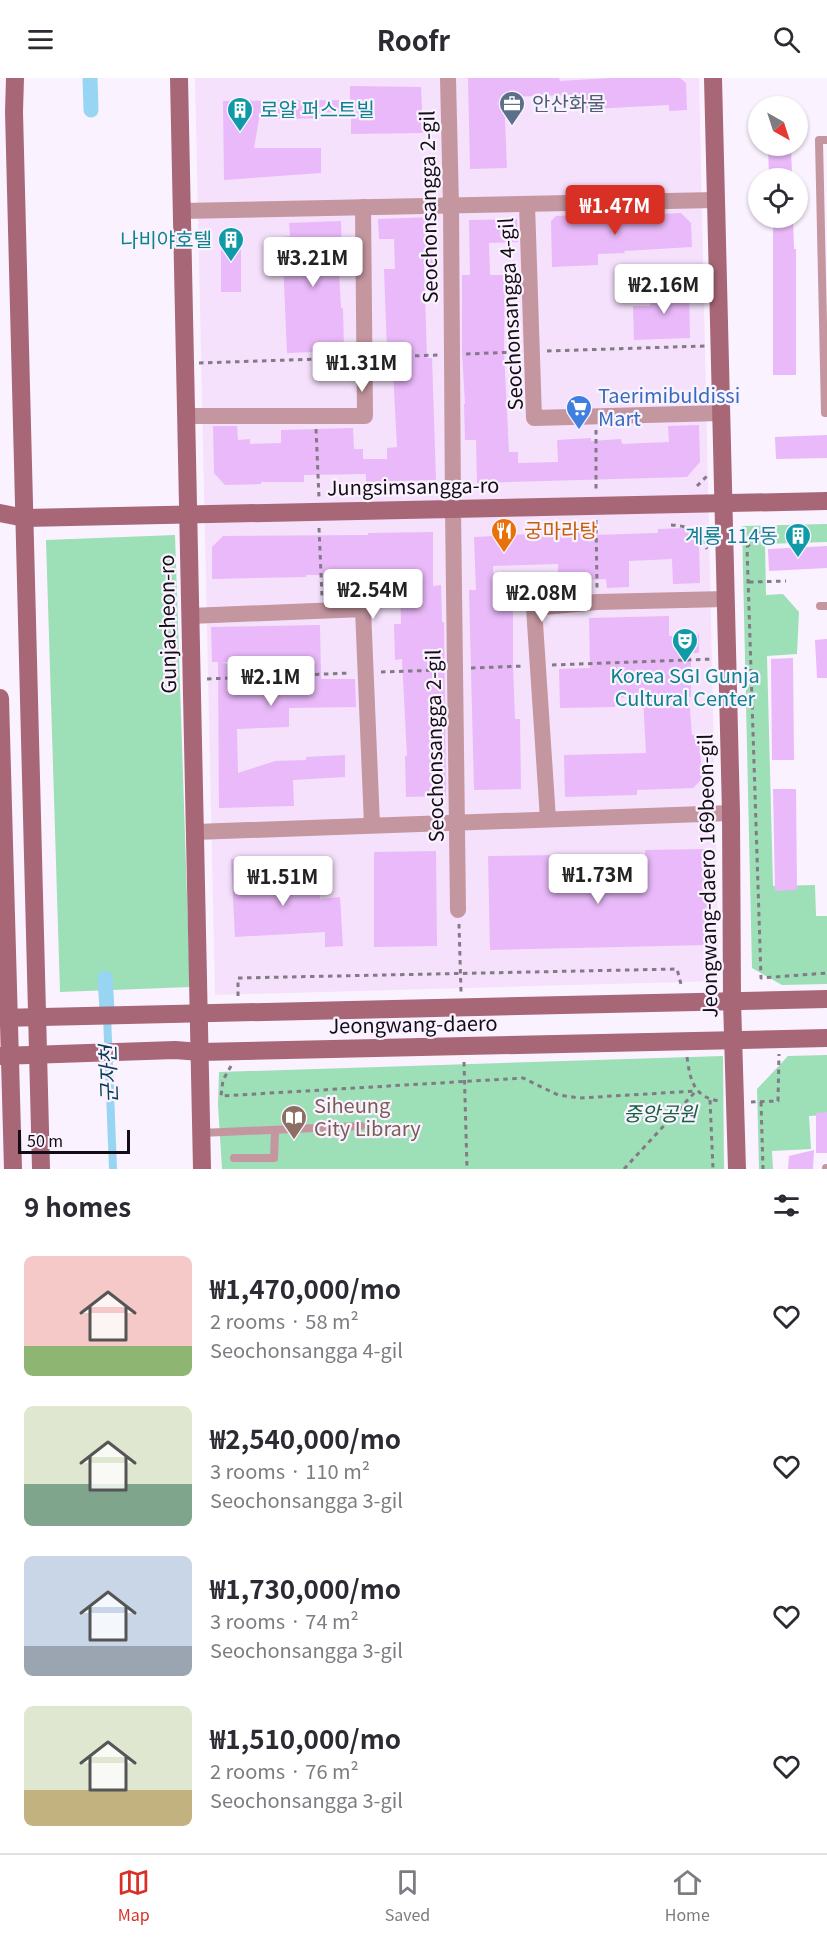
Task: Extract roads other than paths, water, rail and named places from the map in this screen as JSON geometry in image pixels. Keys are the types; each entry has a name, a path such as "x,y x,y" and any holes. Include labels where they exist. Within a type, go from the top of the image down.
{"street":[{"path":"15,78 14,112 41,1169"},
{"name":"Gunjacheon-ro","path":"179,78 202,1169"},
{"name":"Seochonsangga 2-gil","path":"448,78 452,205 458,910"},
{"name":"Jeongwang-daero 169beon-gil","path":"713,78 731,813 732,1001 737,1169"},
{"name":"Seochonsangga 4-gil","path":"182,211 716,200"},
{"name":"Seochonsangga 4-gil","path":"527,204 534,418 721,413"},
{"path":"186,416 365,416 363,207"},
{"name":"Jungsimsangga-ro","path":"0,513 25,518 827,501"},
{"path":"548,819 534,608 597,602 726,599"},
{"path":"190,616 363,609 372,825"},
{"path":"0,698 5,1056 13,1169"},
{"path":"195,832 731,813"},
{"name":"Jeongwang-daero","path":"4,1018 827,999"},
{"name":"Jeongwang-daero","path":"5,1056 175,1050 200,1052 827,1038"}],"lane":[{"path":"827,140 819,140 823,177 825,413 827,413"},
{"path":"201,1133 361,1126"},
{"path":"234,1158 274,1158 275,1130"}],"water":[{"path":"102,990 110,990 117,1169 109,1169"}],"waterway":[{"name":"군자천","path":"90,78 91,110"},
{"name":"군자천","path":"105,978 107,1010"}],"place":[{"name":"안산화물","path":"512,127"},
{"name":"로얄 퍼스트빌","path":"240,133"},
{"name":"나비야호텔","path":"231,263"},
{"name":"Taerimibuldissi Mart","path":"579,431"},
{"name":"궁마라탕","path":"504,554"},
{"name":"계룡 114동","path":"798,559"},
{"name":"Korea SGI Gunja Cultural Center","path":"685,664"},
{"name":"Siheung City Library","path":"294,1141"}],"park label":[{"name":"중앙공원","path":"660,1114"}]}
